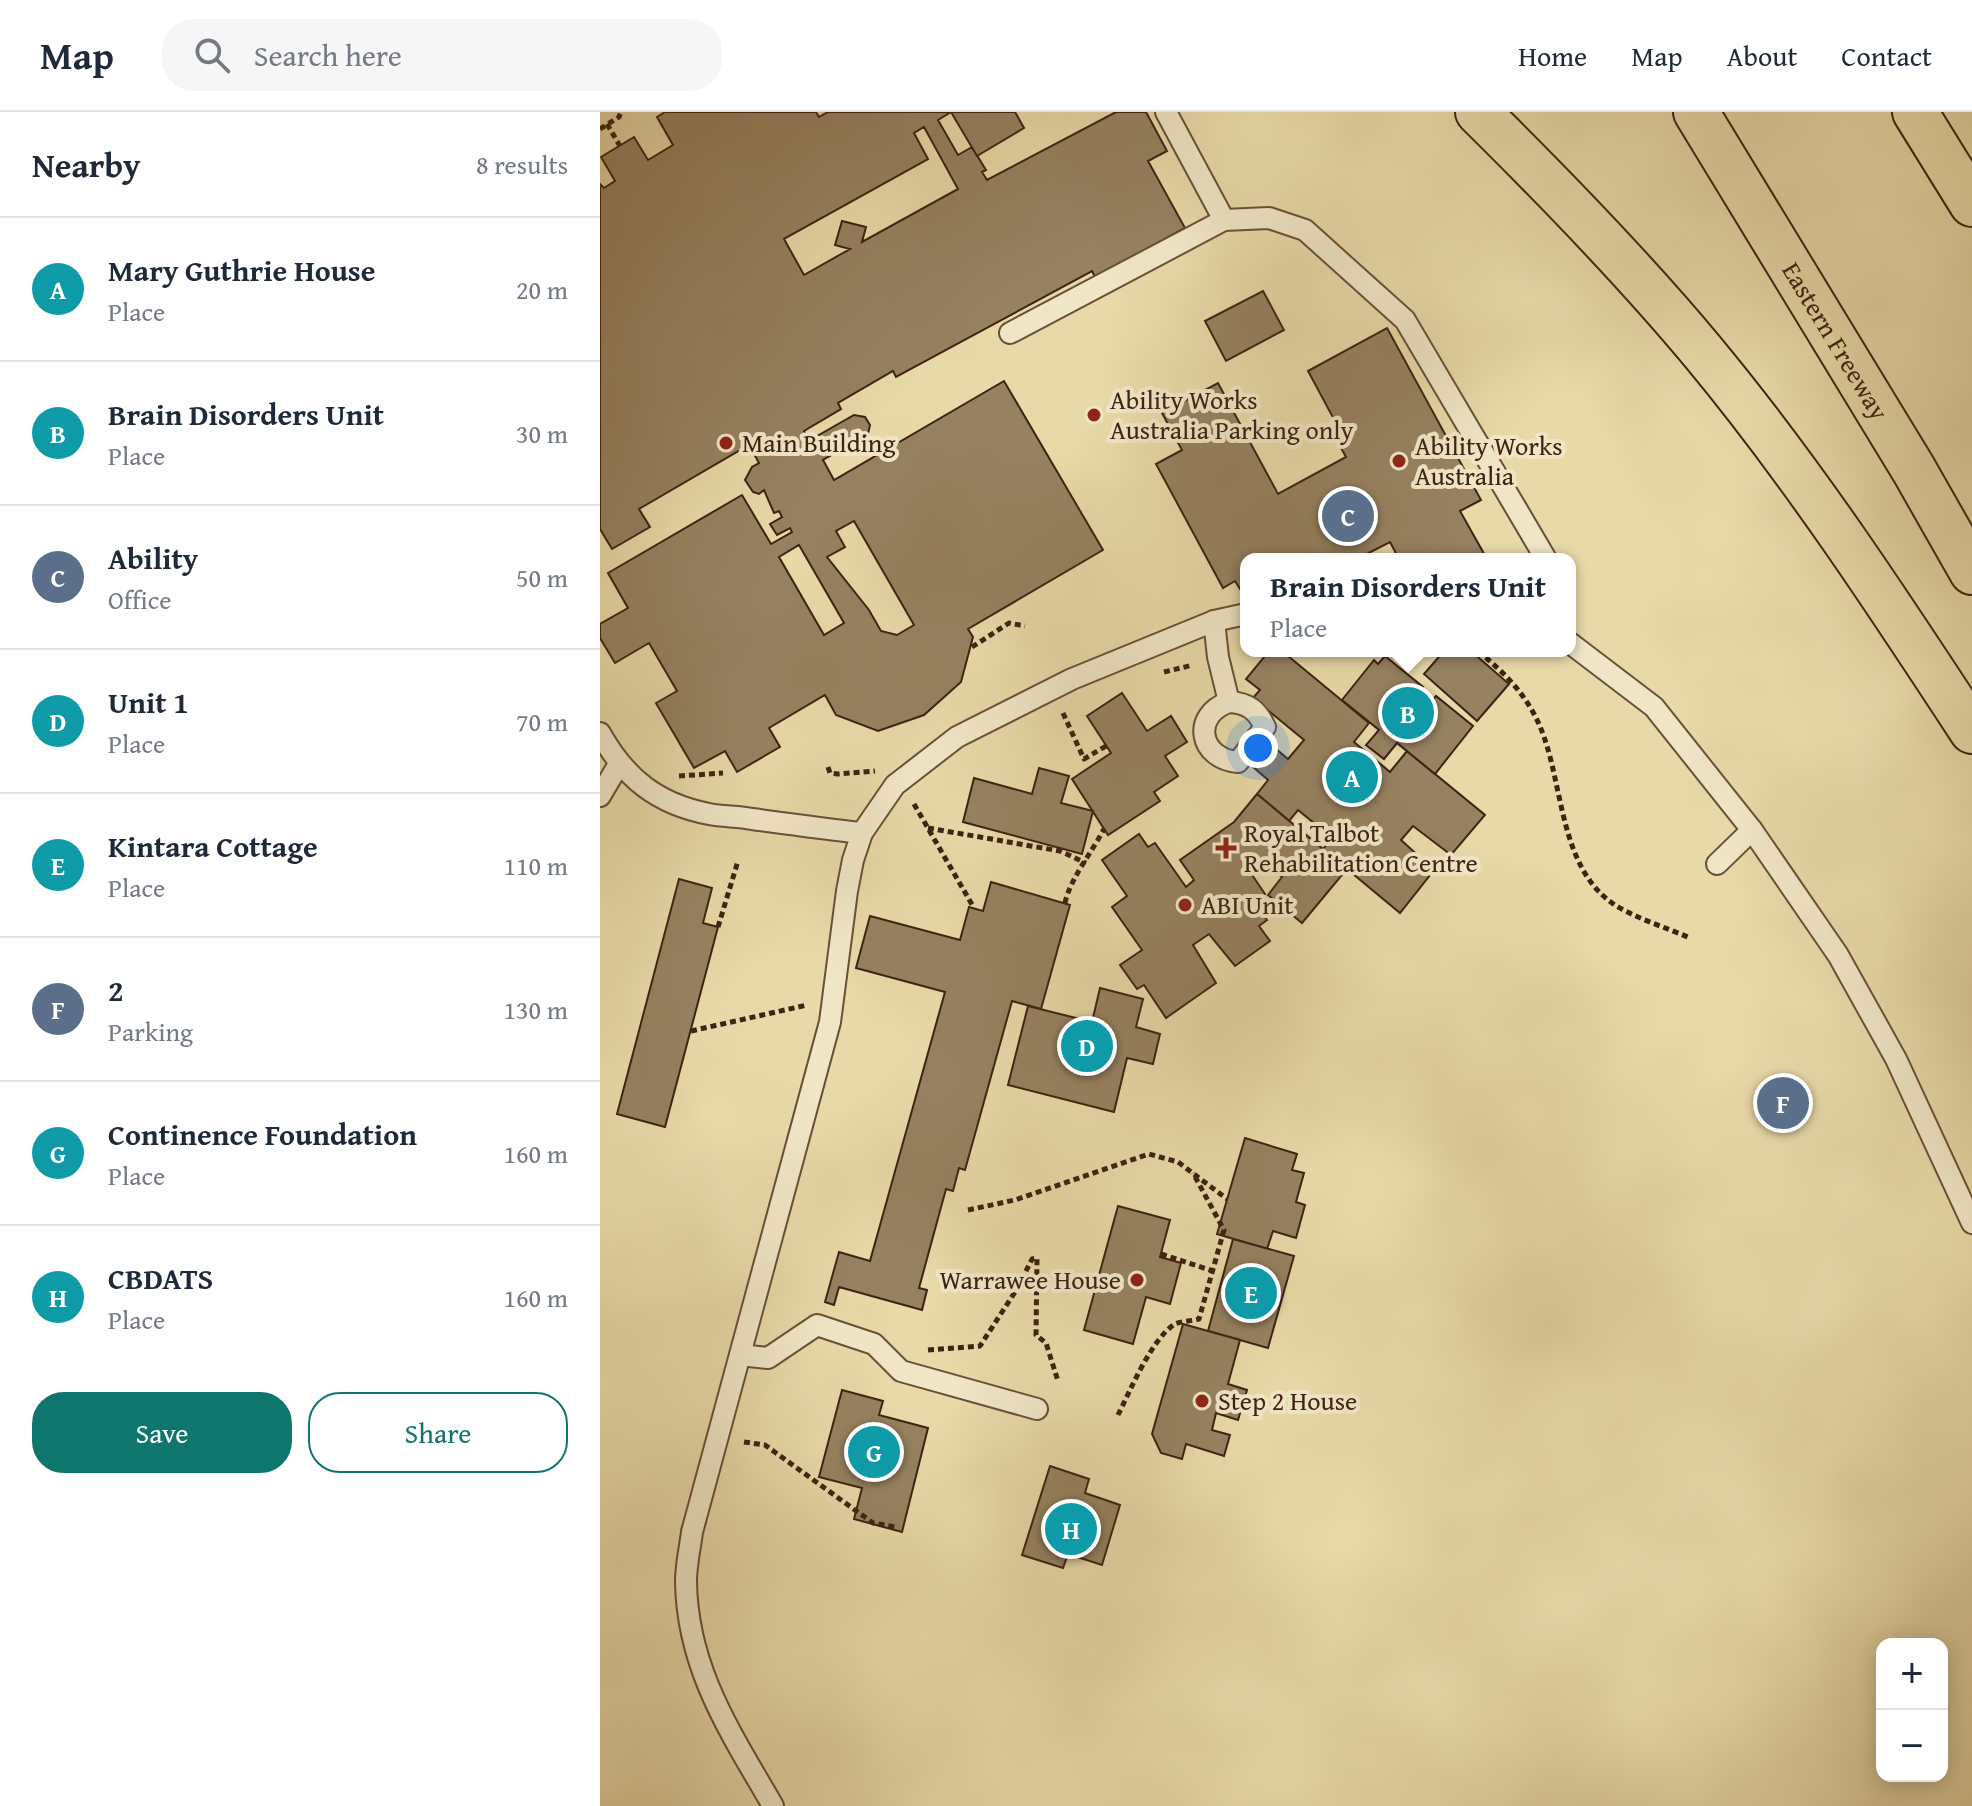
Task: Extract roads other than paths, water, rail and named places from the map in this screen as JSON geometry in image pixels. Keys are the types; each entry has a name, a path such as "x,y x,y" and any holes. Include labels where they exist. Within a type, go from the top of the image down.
{"highway":[{"path":"1478,112 1622,260 1702,351 1836,529 1972,731"},
{"name":"Eastern Freeway","path":"1696,112 1914,470 1972,572"},
{"path":"1915,112 1972,204"}],"lane":[{"path":"1166,112 1224,220"},
{"path":"1010,333 1224,220 1269,218 1305,230 1405,320 1542,553"},
{"path":"773,1806 703,1678 689,1620 686,1579 692,1532 834,999 847,891 862,833 895,785 957,737 1072,679 1214,621 1240,615"},
{"path":"1214,621 1218,657 1229,702"},
{"path":"1576,648 1654,707 1752,830 1838,955 1896,1059 1972,1223"},
{"path":"600,733 619,764 634,780 680,806 710,814 862,833"},
{"path":"600,796 619,764"},
{"path":"1717,864 1752,830"},
{"path":"740,1355 768,1358 817,1325 874,1344 901,1371 1037,1409"}],"place":[{"name":"Ability Works Australia Parking only","path":"1094,415"},
{"name":"Main Building","path":"726,443"},
{"name":"Ability Works Australia","path":"1399,461"},
{"name":"Ability","path":"1348,516"},
{"name":"Brain Disorders Unit","path":"1408,713"},
{"name":"Mary Guthrie House","path":"1352,777"},
{"name":"Royal Talbot Rehabilitation Centre","path":"1226,848"},
{"name":"ABI Unit","path":"1185,905"},
{"name":"Unit 1","path":"1087,1046"},
{"name":"2","path":"1783,1103"},
{"name":"Warrawee House","path":"1137,1280"},
{"name":"Kintara Cottage","path":"1251,1293"},
{"name":"Step 2 House","path":"1202,1401"},
{"name":"Continence Foundation","path":"874,1452"},
{"name":"CBDATS","path":"1071,1529"}]}
